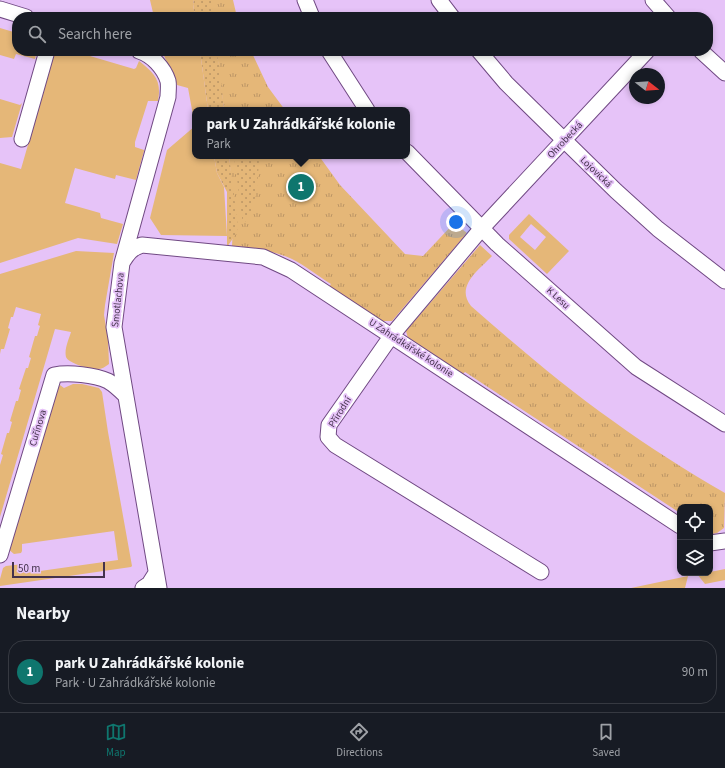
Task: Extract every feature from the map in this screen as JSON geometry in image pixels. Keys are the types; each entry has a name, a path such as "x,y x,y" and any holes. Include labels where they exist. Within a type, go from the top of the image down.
{"street":[{"path":"304,0 310,12"},
{"path":"439,0 448,12"},
{"path":"653,0 664,12"},
{"path":"0,9 12,13"},
{"path":"22,139 46,56"},
{"name":"Smotlachova","path":"149,56 163,70 168,82 168,97 122,263 114,326 159,588"},
{"path":"332,56 365,107"},
{"name":"Lojovická","path":"483,56 506,83 658,229 725,281"},
{"name":"Ohrobecká","path":"482,228 642,56"},
{"path":"706,56 725,73"},
{"name":"K Lesu","path":"410,155 497,244 636,366 725,424"},
{"name":"Přírodní","path":"482,228 392,335 329,425 328,437 334,445 541,572"},
{"name":"U Zahrádkářské kolonie","path":"122,263 134,247 142,245 263,257 291,270 392,335 677,524"},
{"path":"100,379 114,374 120,367"},
{"name":"Cuřínova","path":"0,555 54,375 86,375 107,381 118,388 125,395"},
{"path":"713,543 725,541"},
{"path":"143,588 149,584 156,573"}],"green space":[{"path":"150,0 194,0 194,12 153,12"},
{"path":"194,0 211,0 211,12 194,12"},
{"path":"209,0 233,0 236,12 206,12"},
{"path":"0,28 12,32 12,56 15,56 14,59 0,55"},
{"path":"24,56 36,56 35,59"},
{"path":"54,56 90,56 134,69 139,61 153,73 158,82 158,101 148,101 135,142 135,147 144,150 136,180 116,175 115,179 75,168 65,203 100,213 101,218 123,224 117,244 78,238 0,263 0,163 21,169"},
{"path":"164,56 201,56 208,107 192,107 192,110 188,88 177,85"},
{"path":"201,56 217,56 224,107 208,107"},
{"path":"216,56 253,56 268,87 283,107 224,107"},
{"path":"0,99 20,105 22,103 12,137 0,138"},
{"path":"192,129 192,159 215,159 217,173 224,187 227,236 161,235 150,218 167,150"},
{"path":"215,159 229,159 238,227 236,234 227,247 227,192 217,173"},
{"path":"229,159 321,159 340,185 405,254 423,256 454,223 467,233 392,321 382,321 380,319 378,321 328,288 331,284 292,259 262,250 232,246 234,208"},
{"path":"234,159 259,159 256,192 252,209 243,225"},
{"path":"529,214 569,251 547,274 509,239 509,235","holes":["531,224 546,237 535,250 520,237"]},
{"path":"480,245 492,256 475,273 467,285 467,299 471,306 540,365 594,408 654,449 725,493 724,528 713,534 713,504 677,504 677,511 465,372 462,375 409,342 406,331"},
{"path":"76,251 114,253 104,315 108,339 109,364 99,369 94,369 80,366 71,362 66,357 66,347 71,332 55,329 0,517 0,465 3,455 1,454 7,433 9,433 12,422 10,421 16,401 18,401 21,390 19,389 31,358 29,357 35,336 37,336 40,326 38,325 41,314 16,307 13,317 11,317 8,328 10,329 4,349 1,349 0,354 0,274"},
{"path":"73,384 82,384 99,388 102,392 132,566 0,586 3,568 6,566 23,564 26,573 118,560 114,531 22,544 21,553 14,554 8,549 55,389 60,385 64,388"},
{"path":"725,569 725,580 705,584 699,576 713,576 713,571"},
{"path":"688,576 685,588 631,588"}],"place":[{"name":"park U Zahrádkářské kolonie","path":"301,187"}]}
